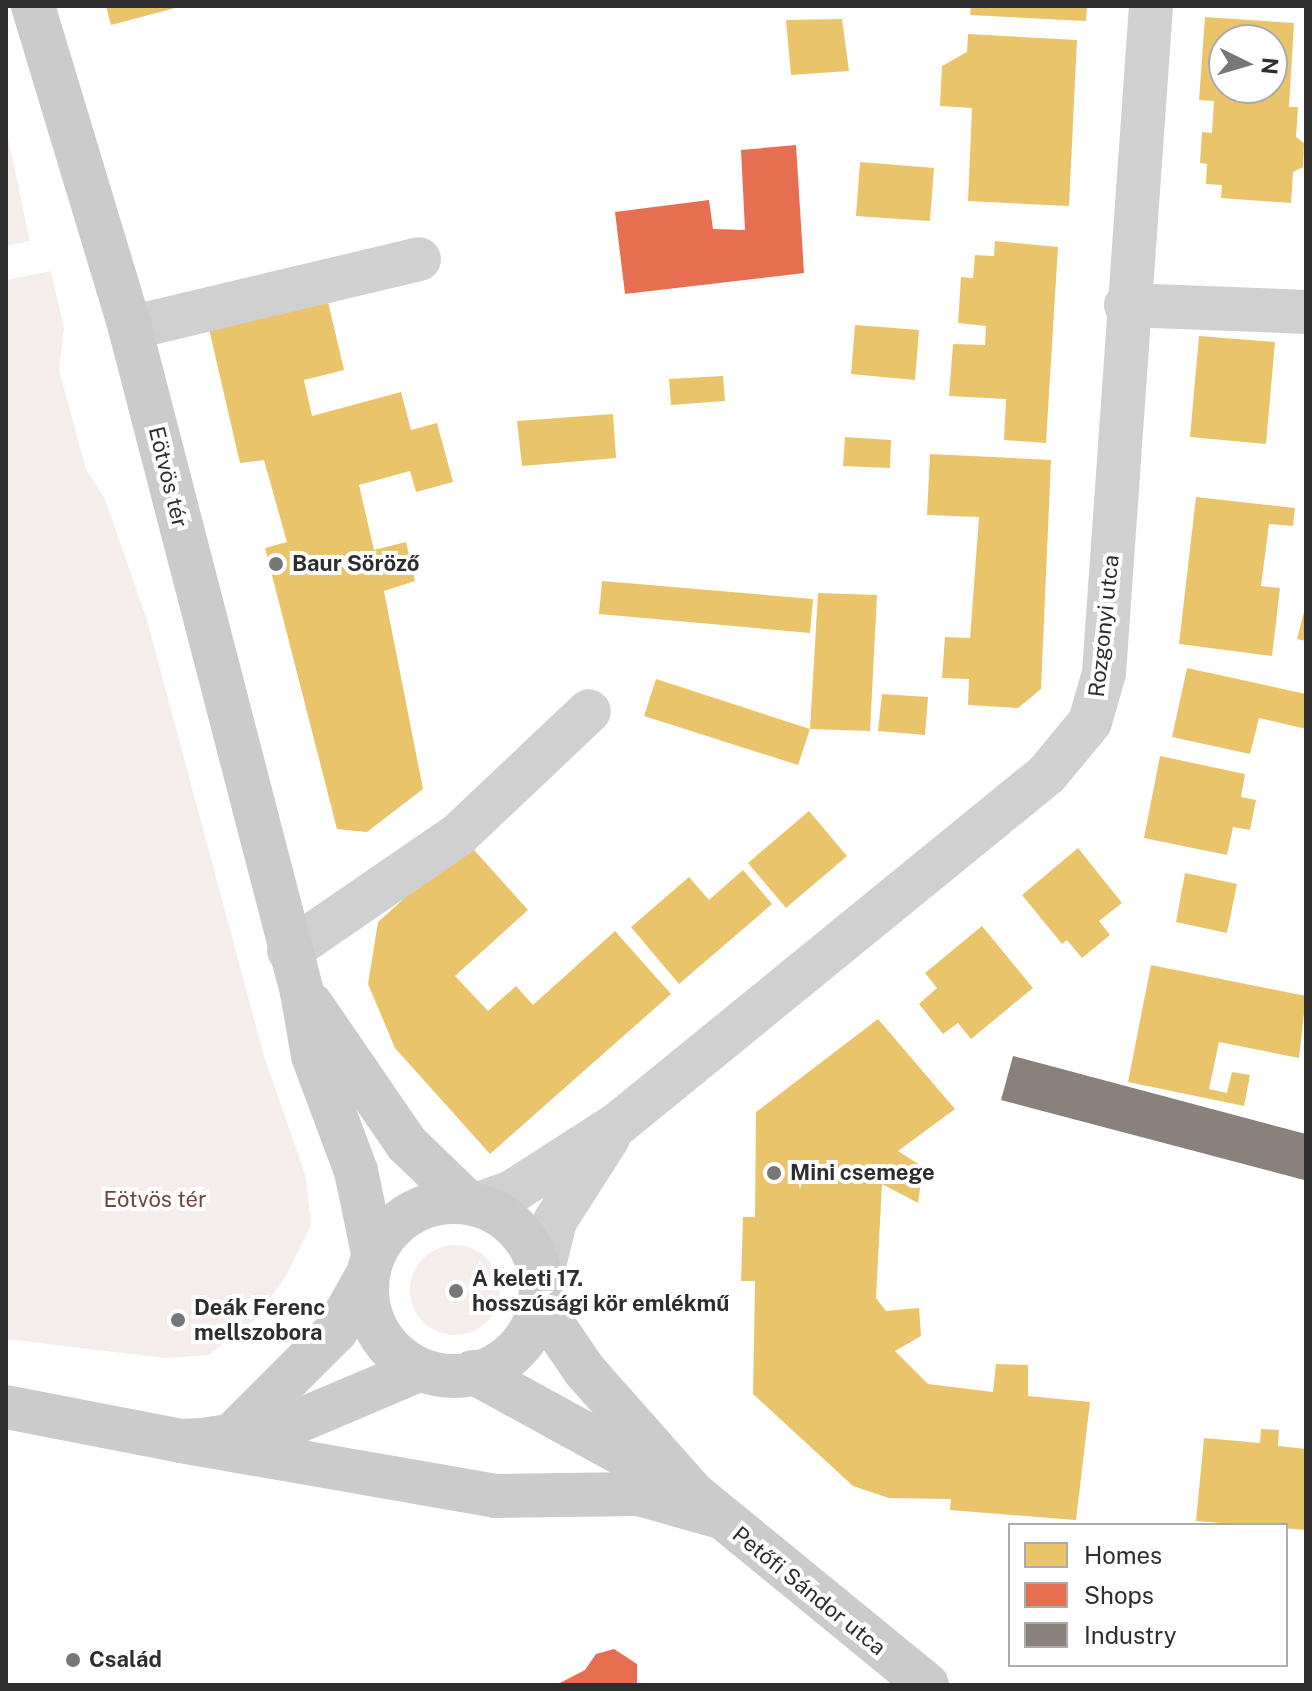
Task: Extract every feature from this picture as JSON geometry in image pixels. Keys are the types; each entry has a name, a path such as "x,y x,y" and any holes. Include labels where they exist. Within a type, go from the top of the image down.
{"street":[{"name":"Eötvös tér","path":"33,6 130,328 302,992 313,1056 356,1171 369,1266"},
{"name":"Rozgonyi utca","path":"473,1203 512,1192 619,1123 1047,774 1090,722 1104,673 1126,305 1151,6"},
{"path":"130,328 419,259"},
{"path":"1126,305 1306,312"},
{"path":"289,951 458,835 589,711"},
{"name":"Eötvös tér","path":"302,992 407,1144 473,1203"},
{"name":"Rozgonyi utca","path":"542,1293 555,1221 619,1123"},
{"path":"181,1441 282,1428 416,1371 473,1372 519,1346 542,1293 521,1232 473,1203 417,1212 384,1237 336,1331 233,1434"},
{"path":"369,1266 376,1332 416,1371"},
{"name":"Petőfi Sándor utca","path":"542,1293 585,1371 705,1505 927,1685"},
{"name":"Petőfi Sándor utca","path":"473,1372 705,1505"},
{"path":"6,1407 495,1496 639,1494 705,1505"}],"green space":[{"path":"6,128 30,241 6,246"},
{"name":"Eötvös tér","path":"51,271 64,328 59,370 86,469 105,499 147,620 264,1056 306,1177 311,1225 286,1276 252,1323 208,1355 164,1358 6,1339 6,280"},
{"path":"455,1245 472,1248 487,1258 497,1273 500,1290 497,1307 487,1322 472,1332 455,1335 438,1332 423,1322 413,1307 410,1290 413,1273 423,1258 438,1248"}],"building: Homes":[{"path":"106,6 179,6 179,7 111,25"},
{"path":"971,6 1087,6 1086,21 970,15"},
{"path":"1205,17 1294,23 1289,107 1298,107 1296,137 1304,143 1303,167 1293,172 1291,203 1221,198 1222,185 1206,184 1207,164 1200,163 1202,132 1212,133 1214,104 1288,104 1288,24 1208,24 1208,101 1199,100"},
{"path":"842,19 849,71 791,75 786,20"},
{"path":"968,34 1077,40 1069,206 968,201 972,108 940,106 942,66 967,52"},
{"path":"860,162 934,168 930,221 856,216"},
{"path":"995,241 1058,247 1046,443 1004,440 1006,399 949,396 953,344 985,345 986,326 958,323 961,277 973,278 975,255 994,256"},
{"path":"328,302 344,370 304,380 312,416 401,392 411,430 437,423 453,482 416,492 410,471 359,485 374,550 406,542 415,581 384,591 423,789 367,832 337,829 265,548 287,542 264,460 240,463 209,329"},
{"path":"855,325 919,330 915,380 851,374"},
{"path":"1199,336 1275,342 1266,444 1190,437"},
{"path":"723,376 725,401 671,405 669,379"},
{"path":"613,414 616,458 522,466 517,421"},
{"path":"845,437 891,440 890,468 843,466"},
{"path":"930,454 1051,460 1041,689 1018,708 968,705 969,679 942,678 945,637 970,638 979,517 927,515"},
{"path":"1196,497 1295,508 1293,526 1269,524 1261,586 1280,588 1272,656 1179,644"},
{"path":"602,581 813,599 810,633 599,614"},
{"path":"818,593 877,595 870,731 810,729"},
{"path":"1306,608 1306,641 1297,639"},
{"path":"1187,668 1306,694 1306,729 1259,718 1250,754 1172,737"},
{"path":"656,679 810,729 798,765 644,716"},
{"path":"882,694 928,697 925,735 878,731"},
{"path":"1160,756 1245,774 1241,797 1256,800 1250,830 1233,827 1227,855 1144,838"},
{"path":"809,811 847,856 786,908 748,863"},
{"path":"467,842 528,910 455,976 488,1011 516,986 533,1005 615,931 671,994 490,1154 395,1048 368,984 378,922"},
{"path":"1078,848 1122,903 1099,921 1110,935 1082,958 1067,940 1062,944 1022,895"},
{"path":"743,870 772,904 679,984 631,927 689,877 709,900"},
{"path":"1185,873 1237,884 1227,933 1176,922"},
{"path":"982,926 1033,988 971,1039 958,1023 943,1034 919,1004 937,988 925,973"},
{"path":"1151,965 1306,996 1299,1058 1219,1042 1209,1089 1227,1093 1232,1072 1250,1075 1244,1106 1128,1082"},
{"path":"878,1019 955,1109 898,1151 923,1167 918,1203 882,1184 876,1298 886,1311 919,1308 921,1336 895,1351 928,1384 993,1392 996,1364 1028,1365 1028,1396 1090,1402 1076,1520 950,1510 951,1499 889,1498 853,1486 753,1394 755,1281 741,1281 743,1217 755,1217 756,1112"},
{"path":"1261,1429 1279,1430 1278,1446 1306,1449 1306,1530 1288,1529 1288,1523 1196,1521 1204,1438 1260,1443"}],"building: Shops":[{"path":"796,145 804,273 625,294 615,212 709,200 713,229 745,230 741,150"},
{"path":"614,1649 637,1664 637,1685 556,1685 585,1670 596,1654"}],"building: Industry":[{"path":"1013,1056 1306,1134 1304,1180 1001,1100"}],"place":[{"name":"Baur Söröző","path":"276,564"},
{"name":"Mini csemege","path":"774,1173"},
{"name":"A keleti 17. hosszúsági kör emlékmű","path":"456,1291"},
{"name":"Deák Ferenc mellszobora","path":"178,1320"},
{"name":"Család","path":"73,1660"}]}
